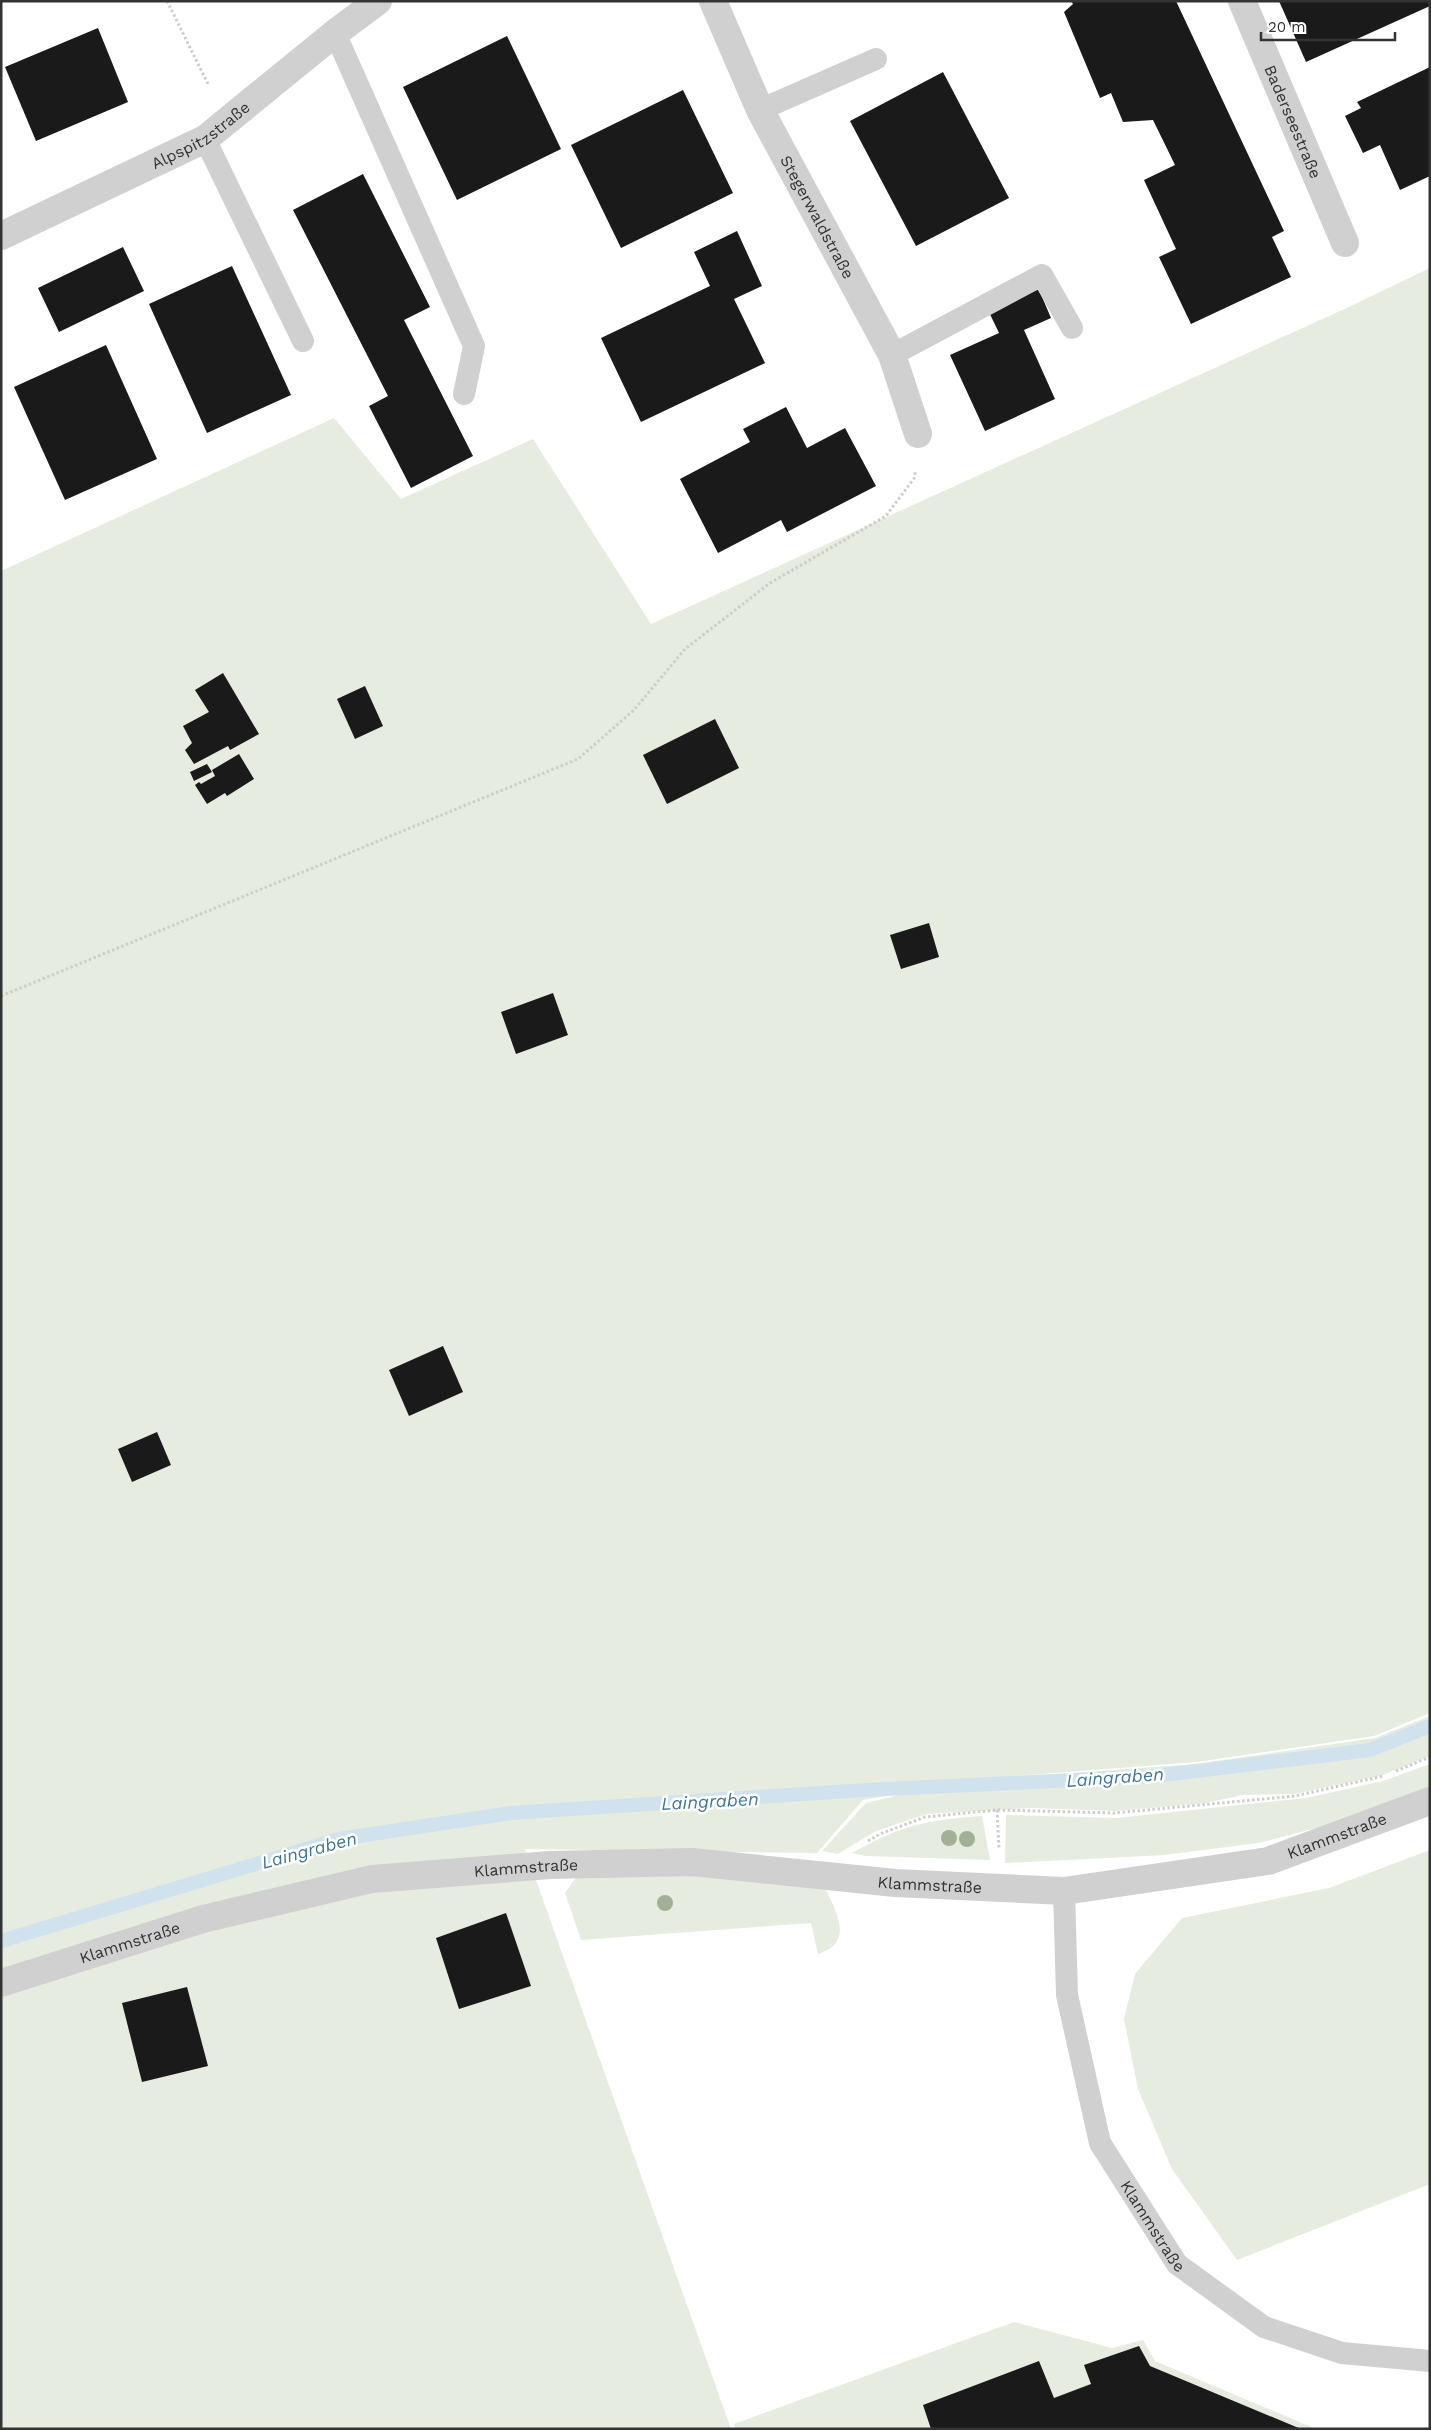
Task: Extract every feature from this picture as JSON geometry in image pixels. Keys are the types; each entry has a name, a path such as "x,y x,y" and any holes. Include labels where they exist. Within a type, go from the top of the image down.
{"street":[{"name":"Alpspitzstraße","path":"1,236 205,138 335,33 378,1"},
{"name":"Stegerwaldstraße","path":"713,1 760,110 892,355 918,434"},
{"name":"Baderseestraße","path":"1242,1 1345,243"},
{"name":"Klammstraße","path":"1,1984 203,1919 372,1879 550,1865 692,1862 817,1873 895,1883 1064,1891 1268,1861 1430,1802"}],"lane":[{"path":"335,33 474,346 464,394"},
{"path":"760,110 876,59"},
{"path":"205,138 303,341"},
{"path":"892,355 1042,276 1072,328"},
{"name":"Klammstraße","path":"1064,1891 1067,1996 1100,2143 1177,2264 1264,2327 1342,2353 1430,2361"}],"path":[{"path":"167,1 226,120"},
{"path":"1,996 578,759 634,710 685,649 770,583 886,516 915,477 918,434"},
{"path":"1393,1772 1430,1757"},
{"path":"817,1873 880,1834 925,1817 997,1810 1115,1813 1295,1796 1384,1776"}],"shaded area":[{"path":"1430,268 1430,1713 1374,1736 1197,1762 978,1779 922,1790 977,1780 1195,1764 1375,1738 1430,1716 1430,1756 1383,1775 1294,1794 1243,1795 1205,1803 1116,1811 1033,1808 927,1814 876,1831 838,1854 822,1851 866,1803 915,1791 863,1800 817,1853 525,1849 731,2429 1,2429 1,571 334,418 401,499 533,439 651,624 1351,306"},
{"path":"1430,1764 1430,1790 1371,1814 1258,1843 1165,1855 1005,1863 1006,1815 1117,1818 1306,1798 1383,1781"},
{"path":"982,1816 990,1860 866,1856 852,1853 885,1836 915,1825"},
{"path":"1430,1850 1430,2184 1237,2260 1172,2169 1138,2089 1124,2019 1135,1974 1182,1918 1329,1888"},
{"path":"642,1870 822,1881 839,1923 840,1932 837,1941 830,1948 818,1954 811,1923 581,1940 565,1893 579,1873"},
{"path":"1014,2322 1112,2348 1143,2340 1155,2361 1316,2429 736,2429 734,2424"}],"building":[{"path":"1071,1 1176,1 1284,231 1272,237 1291,277 1191,324 1159,257 1176,249 1144,180 1175,165 1153,120 1123,122 1111,93 1100,98 1064,12 1073,4"},
{"path":"1279,1 1430,1 1430,6 1306,62"},
{"path":"98,28 128,102 36,141 5,67"},
{"path":"507,36 561,149 457,200 403,87"},
{"path":"1430,67 1430,176 1400,190 1380,145 1363,153 1345,116 1361,108 1357,102"},
{"path":"943,72 1009,198 916,246 850,121"},
{"path":"683,90 733,193 621,248 571,145"},
{"path":"363,174 430,307 404,320 473,456 411,488 369,406 388,396 293,210"},
{"path":"737,231 762,286 734,299 765,363 641,422 601,338 710,286 694,252"},
{"path":"123,247 144,291 59,332 38,288"},
{"path":"232,266 291,395 207,433 149,304"},
{"path":"1037,285 1051,318 1024,330 1055,399 985,431 950,355 999,333 987,308"},
{"path":"106,345 157,459 65,500 14,387"},
{"path":"786,407 807,448 845,428 876,486 787,532 781,520 718,553 680,479 750,442 743,429"},
{"path":"223,673 259,734 230,750 228,746 194,764 185,750 192,743 183,726 209,712 195,690"},
{"path":"365,686 383,726 355,739 337,699"},
{"path":"715,719 739,768 667,804 643,755"},
{"path":"239,754 254,779 227,796 225,793 207,804 195,785 199,782 201,784 215,776 212,770"},
{"path":"207,764 212,772 194,781 190,772"},
{"path":"929,923 939,957 901,969 890,935"},
{"path":"553,993 568,1035 516,1054 501,1012"},
{"path":"443,1346 463,1392 409,1416 389,1370"},
{"path":"157,1432 171,1465 132,1482 118,1449"},
{"path":"506,1913 531,1986 459,2009 436,1938"},
{"path":"187,1987 208,2066 142,2082 122,2003"},
{"path":"1139,2346 1150,2366 1301,2429 931,2429 923,2405 1039,2361 1054,2398 1091,2384 1084,2365"}],"waterway":[{"name":"Laingraben","path":"1,1941 339,1839 511,1813 866,1790 1155,1776 1370,1750 1430,1726"}]}
